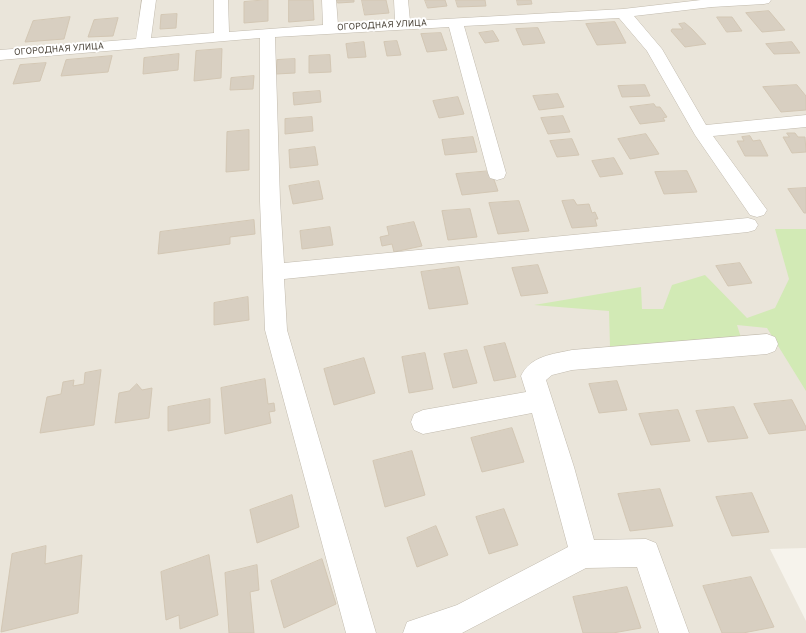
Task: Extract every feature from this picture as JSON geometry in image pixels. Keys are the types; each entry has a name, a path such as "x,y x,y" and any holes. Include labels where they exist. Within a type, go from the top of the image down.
{"street":[{"path":"143,44 149,0"},
{"path":"221,0 222,37"},
{"path":"329,0 331,29"},
{"path":"401,0 403,25"},
{"name":"ОГОРОДНАЯ УЛИЦА","path":"0,55 267,33 623,13 712,3 764,0"},
{"path":"274,272 752,217 654,49 623,13"},
{"path":"455,22 497,172"},
{"path":"267,33 270,201 276,330 361,633"},
{"path":"701,131 806,121"},
{"path":"584,554 561,467 537,388 546,366 572,360 767,344"},
{"path":"423,422 537,388"},
{"path":"418,633 463,618 584,554 646,553 674,633"}],"shaded area":[{"path":"0,0 806,0 806,548 770,549 806,621 806,633 0,633"}],"green space":[{"path":"775,229 806,229 806,391 767,328 737,325 744,347 610,347 609,311 534,305 641,287 642,309 663,309 672,285 705,275 747,318 775,308 789,279"}],"building":[{"path":"268,0 268,21 244,23 244,2"},
{"path":"289,0 313,0 314,20 289,22"},
{"path":"337,0 354,0 354,2 338,3"},
{"path":"362,0 386,0 389,13 365,15"},
{"path":"425,0 445,0 447,6 428,8"},
{"path":"456,0 485,0 486,6 458,7"},
{"path":"517,0 531,0 532,4 518,5"},
{"path":"769,11 785,30 762,32 746,13"},
{"path":"177,14 176,28 160,29 161,15"},
{"path":"70,17 64,39 25,42 33,21"},
{"path":"717,17 732,17 742,31 727,32"},
{"path":"118,18 113,36 88,37 94,20"},
{"path":"615,22 626,43 597,45 586,24"},
{"path":"685,23 706,44 685,47 671,31 672,29 683,29 679,24"},
{"path":"538,28 545,43 523,45 516,29"},
{"path":"493,31 499,41 485,43 479,33"},
{"path":"441,33 447,50 427,52 421,34"},
{"path":"397,41 401,55 387,56 384,42"},
{"path":"364,42 366,57 348,58 346,44"},
{"path":"792,42 800,53 774,54 766,44"},
{"path":"222,49 221,78 194,81 196,51"},
{"path":"179,54 178,70 143,74 144,58"},
{"path":"330,55 331,72 309,73 309,56"},
{"path":"112,56 108,72 61,76 66,60"},
{"path":"295,59 295,73 276,74 277,60"},
{"path":"46,63 40,81 13,84 20,65"},
{"path":"254,76 253,89 230,90 231,78"},
{"path":"645,85 650,96 622,97 618,86"},
{"path":"797,85 806,96 806,110 781,112 763,87"},
{"path":"320,91 321,102 294,105 293,93"},
{"path":"558,94 564,107 539,110 533,96"},
{"path":"458,97 464,114 439,118 433,101"},
{"path":"654,104 656,107 660,107 667,117 663,118 665,121 640,124 630,107"},
{"path":"563,116 570,132 548,134 541,118"},
{"path":"312,117 313,131 285,134 285,119"},
{"path":"249,130 249,170 226,172 227,132"},
{"path":"787,133 795,133 798,137 805,137 806,152 792,153 783,137 789,137"},
{"path":"646,134 659,154 630,159 618,139"},
{"path":"750,136 753,141 760,140 768,156 745,156 737,141 744,141 742,137"},
{"path":"473,137 477,152 445,155 442,140"},
{"path":"572,139 579,155 557,157 550,141"},
{"path":"315,147 318,165 290,168 289,150"},
{"path":"614,158 623,174 600,177 592,161"},
{"path":"491,171 498,191 462,195 456,174"},
{"path":"687,171 697,192 664,194 655,172"},
{"path":"319,181 323,199 293,204 289,186"},
{"path":"806,188 806,213 804,213 788,189"},
{"path":"574,200 577,205 589,204 592,213 595,212 598,219 595,219 597,226 572,228 562,201"},
{"path":"519,201 529,231 498,234 489,203"},
{"path":"470,209 477,237 448,240 442,211"},
{"path":"254,220 255,234 230,237 230,244 158,254 160,232"},
{"path":"414,222 422,246 394,252 392,244 382,246 380,237 389,235 387,227"},
{"path":"330,227 333,245 302,249 300,231"},
{"path":"740,263 752,283 728,286 716,266"},
{"path":"538,265 548,293 521,296 512,268"},
{"path":"459,267 468,304 429,309 421,272"},
{"path":"248,297 249,320 214,325 214,303"},
{"path":"505,343 516,377 494,381 484,347"},
{"path":"467,350 477,383 453,388 444,354"},
{"path":"425,353 433,389 409,393 402,357"},
{"path":"364,358 375,393 334,405 324,369"},
{"path":"101,370 94,425 40,433 47,397 61,394 63,382 74,380 73,386 84,384 85,373"},
{"path":"265,379 268,404 274,403 275,411 269,412 271,423 225,434 221,388"},
{"path":"617,381 627,410 599,413 589,384"},
{"path":"137,384 142,390 152,388 149,418 115,423 119,393 129,391"},
{"path":"210,399 210,423 168,431 168,407"},
{"path":"792,400 806,427 806,430 769,434 754,404"},
{"path":"734,407 748,438 708,442 696,411"},
{"path":"678,410 690,441 651,445 639,414"},
{"path":"512,428 524,462 482,472 471,438"},
{"path":"412,451 425,495 385,507 373,461"},
{"path":"660,489 673,526 630,531 618,494"},
{"path":"752,493 769,532 732,536 716,497"},
{"path":"292,495 299,527 257,543 250,510"},
{"path":"504,509 518,545 489,554 476,517"},
{"path":"436,526 448,555 417,567 407,538"},
{"path":"46,546 45,564 82,555 78,613 1,632 12,554"},
{"path":"209,555 218,615 180,629 179,615 166,620 161,572"},
{"path":"322,559 336,604 284,628 271,581"},
{"path":"257,565 259,590 250,592 254,633 229,633 225,573"},
{"path":"751,577 774,627 743,633 722,633 703,586"},
{"path":"627,587 641,628 613,633 583,633 573,597"}]}
